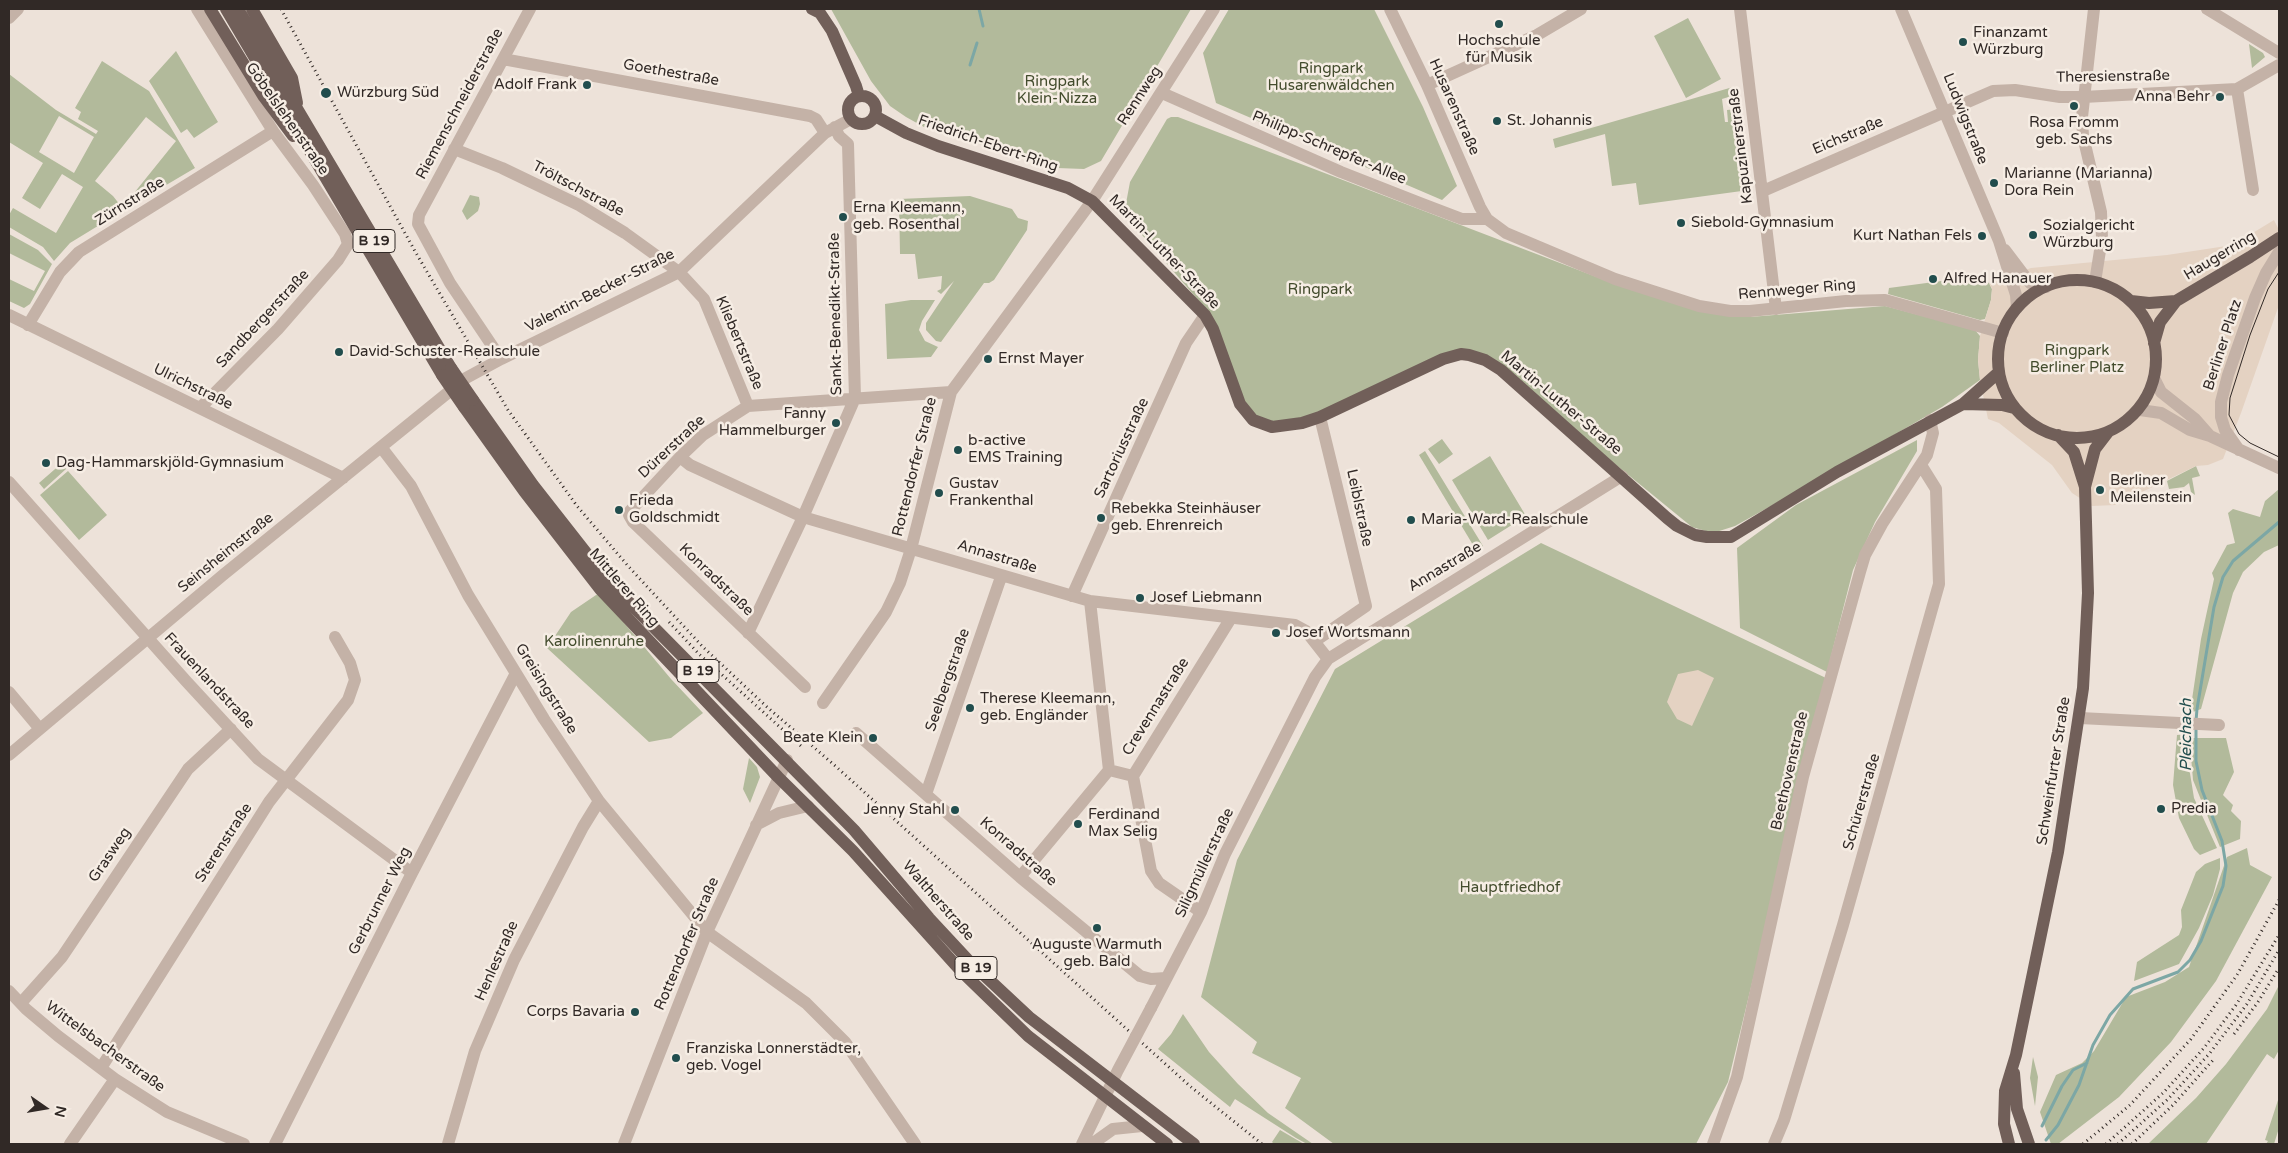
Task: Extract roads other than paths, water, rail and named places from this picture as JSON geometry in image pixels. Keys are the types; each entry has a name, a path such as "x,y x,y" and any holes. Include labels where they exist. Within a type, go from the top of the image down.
{"main road":[{"path":"210,9 264,97 323,174"},
{"name":"B 19","path":"226,9 323,174 447,372 469,403"},
{"name":"B 19","path":"238,9 447,372"},
{"path":"252,9 292,78 299,113"},
{"path":"812,9 820,13 832,32 859,96"},
{"path":"859,96 866,96 876,106 875,116 868,123 863,124 851,119 848,110 849,105 859,96"},
{"name":"Friedrich-Ebert-Ring","path":"875,116 906,133 938,146 1068,188 1092,201"},
{"name":"Martin-Luther-Straße","path":"1092,201 1205,315 1213,329 1240,404 1253,420 1263,425 1278,427 1320,416 1443,359 1461,354 1469,354 1485,360 1501,370 1678,526 1695,535 1707,538 1731,537 1805,490 1962,404 1999,372"},
{"name":"Haugerring","path":"2154,343 2160,322 2176,301 2279,238"},
{"path":"2073,279 2095,282 2114,289 2131,301 2146,321 2154,343 2156,360 2155,380 2140,410 2129,421 2108,432 2080,437 2058,435 2038,427 2014,408 2003,388 1999,372 1999,351 2002,333 2017,308 2032,294 2046,287 2073,279"},
{"name":"Haugerring","path":"2131,301 2149,303 2176,301"},
{"name":"Mittlerer Ring","path":"469,403 609,582 787,760"},
{"name":"Mittlerer Ring","path":"469,403 524,491 600,589 778,777"},
{"name":"Martin-Luther-Straße","path":"1962,404 2002,405 2014,408"},
{"name":"Schweinfurter Straße","path":"2085,487 2095,449 2108,432"},
{"name":"Schweinfurter Straße","path":"2009,1144 2004,1124 2005,1091 2016,1056 2058,852 2080,718 2086,651 2088,593 2085,487 2074,452 2058,435"},
{"name":"Waltherstraße","path":"787,760 854,830 929,918 975,968 1029,1017 1115,1076 1194,1144"},
{"name":"Waltherstraße","path":"778,777 853,851 991,1002 1028,1036 1167,1144"},
{"name":"Schweinfurter Straße","path":"2016,1056 2014,1081 2017,1109 2030,1144"}],"street":[{"path":"9,18 18,9"},
{"name":"Göbelslehenstraße","path":"197,9 273,131 294,157 345,234 348,244 347,249"},
{"name":"Riemenschneiderstraße","path":"501,358 450,283 418,224 419,215 530,9"},
{"name":"Rennweg","path":"1092,201 1214,9"},
{"name":"Husarenstraße","path":"1390,9 1427,85 1487,220"},
{"path":"1427,85 1537,35 1580,9"},
{"name":"Kapuzinerstraße","path":"1740,9 1776,310"},
{"name":"Ludwigstraße","path":"1901,9 1999,241 2016,295 2017,308"},
{"path":"2094,9 2083,97 2084,136 2100,212 2102,238 2095,282"},
{"path":"2208,9 2279,53"},
{"name":"Goethestraße","path":"503,59 810,116 830,130"},
{"name":"Theresienstraße","path":"1946,112 1993,91 2015,90 2060,97 2083,97 2237,89 2279,65"},
{"path":"2237,89 2253,190"},
{"name":"Philipp-Schrepfer-Allee","path":"1162,93 1341,172 1420,203 1462,219 1487,220"},
{"name":"Eichstraße","path":"1763,191 1946,112"},
{"name":"Valentin-Becker-Straße","path":"466,378 501,358 679,272 830,130 851,119"},
{"name":"Sankt-Benedikt-Straße","path":"748,633 803,517 855,398 848,144 830,130"},
{"name":"Zürnstraße","path":"28,326 60,272 79,252 273,131"},
{"name":"Tröltschstraße","path":"454,149 502,168 579,205 625,233 679,272"},
{"name":"Rottendorfer Straße","path":"823,703 886,612 900,583 911,548 951,392 1092,201"},
{"name":"Rennweger Ring","path":"1487,220 1506,234 1569,261 1628,284 1699,306 1730,311 1776,310 1846,301 1885,300 2002,333"},
{"name":"Ludwigstraße","path":"1999,241 2030,283 2046,287"},
{"name":"Sandbergerstraße","path":"200,408 278,329 347,249"},
{"name":"Berliner Platz","path":"2239,450 2225,430 2221,418 2221,402 2228,375 2255,298 2266,272 2279,250 2263,249"},
{"name":"Kliebertstraße","path":"679,272 704,299 748,406"},
{"name":"Ulrichstraße","path":"9,315 28,326 342,478"},
{"name":"Sartoriusstraße","path":"1072,596 1186,344 1205,315"},
{"name":"Seinsheimstraße","path":"9,755 342,478 466,378"},
{"path":"2155,380 2161,392 2195,419 2210,436"},
{"name":"Dürerstraße","path":"629,516 630,511 680,457 703,436 748,406 951,392"},
{"path":"2140,410 2161,413 2190,430 2210,436 2279,468"},
{"name":"Leiblstraße","path":"1315,641 1366,606 1320,416"},
{"name":"Beethovenstraße","path":"1713,1144 1737,1077 1803,777 1865,555 1882,524 1921,465 1931,446 1933,433 1930,420"},
{"name":"Greisingstraße","path":"381,447 411,486 468,595 544,719 599,801 707,932 756,965 806,1003 845,1042 915,1144"},
{"name":"Annastraße","path":"680,457 690,465 803,517 911,548 1001,577 1090,601 1295,625 1306,631 1328,659 1622,476"},
{"name":"Schürerstraße","path":"1774,1144 1784,1120 1844,925 1939,584 1936,490 1921,465"},
{"name":"Frauenlandstraße","path":"9,482 148,639 258,759 412,873"},
{"name":"Konradstraße","path":"629,516 633,522 805,687"},
{"name":"Seelbergstraße","path":"926,794 1001,577"},
{"path":"1090,601 1109,770"},
{"name":"Crevennastraße","path":"1020,877 1109,770 1133,776 1231,618"},
{"name":"Sterenstraße","path":"101,1068 269,802 348,700 355,680 350,663 335,637"},
{"name":"Siligmüllerstraße","path":"1082,1144 1115,1076 1201,912 1225,854 1316,677 1328,659"},
{"name":"Gerbrunner Weg","path":"275,1144 516,673"},
{"path":"9,692 40,729"},
{"path":"2080,718 2219,725"},
{"name":"Grasweg","path":"21,1003 62,957 188,769 231,729"},
{"name":"Konradstraße","path":"856,732 1020,877 1140,976 1151,979 1166,978"},
{"name":"Rottendorfer Straße","path":"624,1144 707,932 787,760"},
{"path":"1133,776 1151,871 1160,883 1201,912"},
{"name":"Henlestraße","path":"448,1144 475,1051 514,960 582,826 599,801"},
{"path":"756,825 779,813 808,806"},
{"name":"Wittelsbacherstraße","path":"9,991 58,1036 115,1079 167,1112 244,1144"},
{"path":"70,1144 115,1079"},
{"path":"1092,1144 1113,1129 1142,1126"}],"waterway":[{"path":"979,9 983,26"},
{"path":"970,65 977,43"},
{"name":"Pleichach","path":"2196,721 2214,607 2223,577 2233,561 2279,522"},
{"name":"Pleichach","path":"2046,1140 2058,1125 2079,1085 2093,1045 2110,1015 2133,989 2178,972 2190,960 2201,941 2223,886 2226,866 2222,841 2202,790 2196,761 2196,727"},
{"name":"Pleichach","path":"2042,1126 2062,1086 2073,1070 2087,1063"}],"tram line":[{"path":"2279,272 2268,289 2250,335 2230,398 2229,415 2239,434 2250,443 2279,457"}],"railway":[{"path":"281,9 416,253 508,410 577,506 628,566 703,647 767,707 832,763 1191,1087 1262,1144"},
{"path":"669,622 699,654 802,747"},
{"path":"2083,1144 2130,1105 2191,1039 2237,975 2279,900"},
{"path":"2106,1144 2163,1093 2204,1048 2236,1005 2279,935"},
{"path":"2118,1144 2168,1099 2210,1053 2247,1004 2279,950"},
{"path":"2234,1034 2258,1002 2279,968"},
{"path":"2132,1144 2173,1105 2214,1059"}],"place":[{"name":"Hochschule für Musik","path":"1499,24"},
{"name":"Finanzamt Würzburg","path":"1963,42"},
{"name":"Adolf Frank","path":"587,85"},
{"name":"Würzburg Süd","path":"326,93"},
{"name":"Anna Behr","path":"2220,97"},
{"name":"Rosa Fromm geb. Sachs","path":"2074,106"},
{"name":"St. Johannis","path":"1497,121"},
{"name":"Marianne (Marianna) Dora Rein","path":"1994,183"},
{"name":"Erna Kleemann, geb. Rosenthal","path":"843,217"},
{"name":"Siebold-Gymnasium","path":"1681,223"},
{"name":"Sozialgericht Würzburg","path":"2033,235"},
{"name":"Kurt Nathan Fels","path":"1982,236"},
{"name":"Alfred Hanauer","path":"1933,279"},
{"name":"David-Schuster-Realschule","path":"339,352"},
{"name":"Ernst Mayer","path":"988,359"},
{"name":"Fanny Hammelburger","path":"836,423"},
{"name":"b-active EMS Training","path":"958,450"},
{"name":"Dag-Hammarskjöld-Gymnasium","path":"46,463"},
{"name":"Berliner Meilenstein","path":"2100,490"},
{"name":"Gustav Frankenthal","path":"939,493"},
{"name":"Frieda Goldschmidt","path":"619,510"},
{"name":"Rebekka Steinhäuser geb. Ehrenreich","path":"1101,518"},
{"name":"Maria-Ward-Realschule","path":"1411,520"},
{"name":"Josef Liebmann","path":"1140,598"},
{"name":"Josef Wortsmann","path":"1276,633"},
{"name":"Therese Kleemann, geb. Engländer","path":"970,708"},
{"name":"Beate Klein","path":"873,738"},
{"name":"Predia","path":"2161,809"},
{"name":"Jenny Stahl","path":"955,810"},
{"name":"Ferdinand Max Selig","path":"1078,824"},
{"name":"Auguste Warmuth geb. Bald","path":"1097,928"},
{"name":"Corps Bavaria","path":"635,1012"},
{"name":"Franziska Lonnerstädter, geb. Vogel","path":"676,1058"}],"park label":[{"name":"Ringpark Husarenwäldchen","path":"1331,78"},
{"name":"Ringpark Klein-Nizza","path":"1057,90"},
{"name":"Ringpark","path":"1320,290"},
{"name":"Ringpark Berliner Platz","path":"2077,360"},
{"name":"Karolinenruhe","path":"594,642"},
{"name":"Hauptfriedhof","path":"1510,888"}]}
